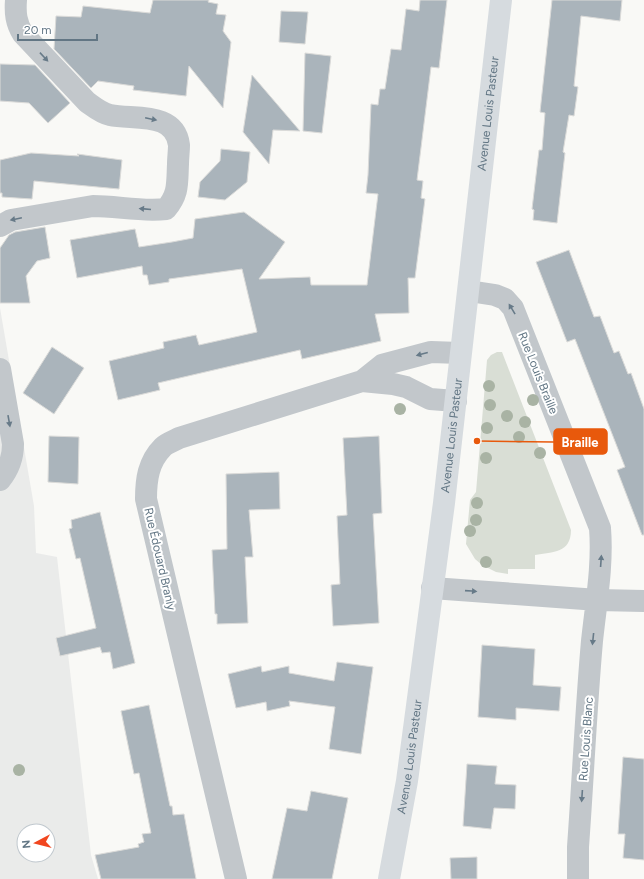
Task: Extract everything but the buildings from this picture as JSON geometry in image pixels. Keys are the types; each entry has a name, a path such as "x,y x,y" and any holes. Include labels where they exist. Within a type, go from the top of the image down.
{"main road":[{"name":"Avenue Louis Pasteur","path":"390,876 407,781 444,503 501,0"}],"street":[{"path":"0,226 11,220 93,206 156,210 166,209 173,201 177,190 179,146 176,134 166,124 152,119 110,115 98,111 87,102 18,27 16,18 16,0"},
{"name":"Rue Louis Braille","path":"469,291 495,295 505,299 513,308 600,528 602,547 598,600"},
{"name":"Rue Édouard Branly","path":"362,382 382,365 431,352 460,354"},
{"path":"0,369 13,444 13,456 8,468 0,480"},
{"name":"Rue Édouard Branly","path":"236,879 146,500 146,482 151,462 164,447 179,438 362,382 393,384 406,387 430,399 456,401"},
{"path":"432,588 598,600 644,601"},
{"name":"Rue Louis Blanc","path":"578,879 578,847 592,640 598,600"}],"shaded area":[{"path":"0,308 34,506 36,553 57,557 91,855 98,879 0,879"},
{"path":"497,352 502,352 571,530 568,543 560,550 535,555 535,569 508,569 508,574 496,572 482,565 475,559 466,544 470,500 476,492 487,360 491,355"}],"place":[{"name":"Braille","path":"477,441"}]}
